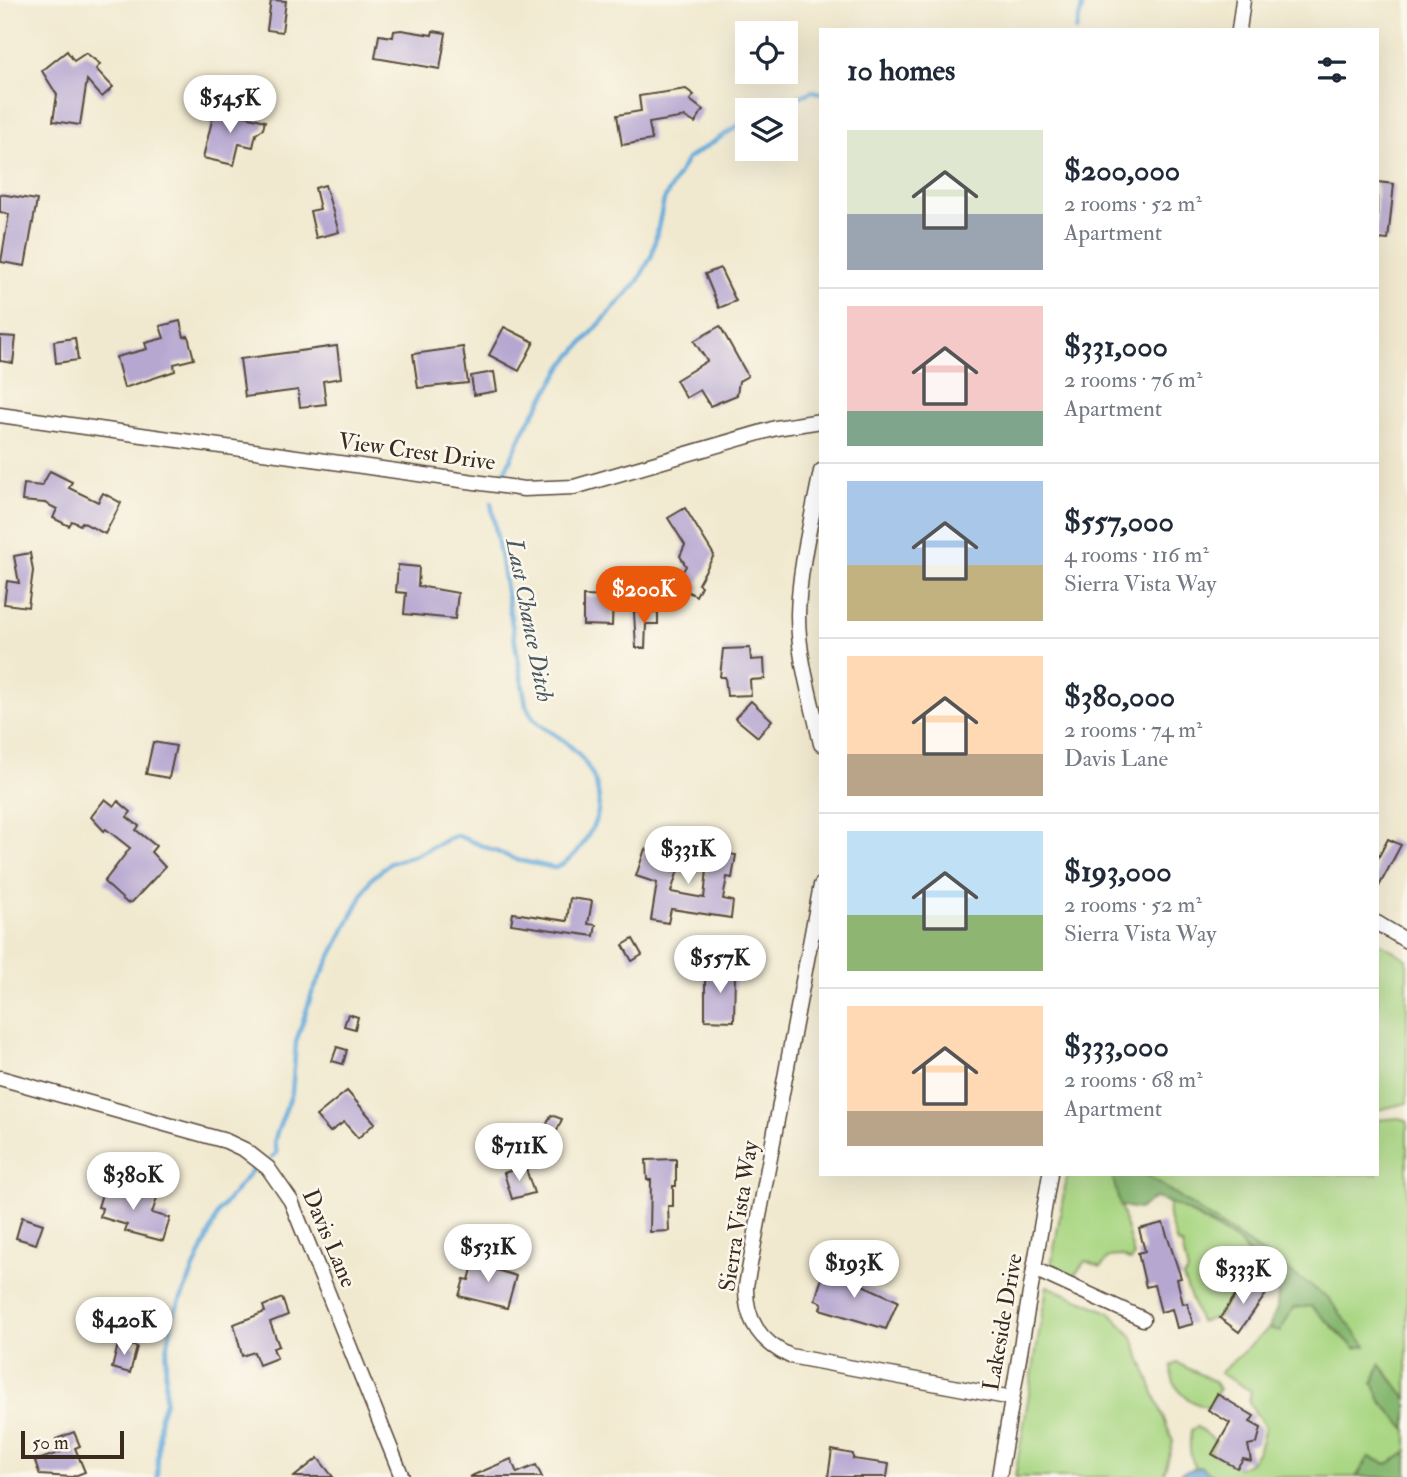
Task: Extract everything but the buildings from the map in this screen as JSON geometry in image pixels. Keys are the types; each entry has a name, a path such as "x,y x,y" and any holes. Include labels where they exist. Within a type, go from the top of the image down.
{"street":[{"path":"1239,28 1243,0"},
{"name":"View Crest Drive","path":"0,415 524,489 550,490 574,487 776,428 819,421"},
{"path":"819,481 802,569 798,617 801,646 819,734"},
{"name":"Sierra Vista Way","path":"819,896 746,1286 748,1315 764,1340 790,1356 1012,1398"},
{"path":"1379,924 1407,941"},
{"name":"Davis Lane","path":"0,1078 226,1141 244,1150 268,1168 297,1213 402,1477"},
{"name":"Lakeside Drive","path":"999,1477 1051,1176"},
{"path":"1034,1269 1143,1319"}],"green space":[{"path":"1379,942 1407,959 1407,1103 1379,1110"},
{"path":"1399,1118 1407,1121 1407,1399 1381,1365 1373,1383 1381,1401 1407,1430 1407,1453 1387,1464 1369,1457 1356,1477 1217,1477 1201,1467 1195,1467 1190,1440 1191,1430 1197,1427 1216,1441 1210,1452 1238,1468 1250,1462 1258,1452 1265,1427 1249,1403 1251,1391 1220,1373 1269,1328 1280,1331 1293,1308 1311,1306 1355,1348 1365,1346 1327,1297 1148,1176 1379,1176 1379,1120"},
{"path":"1067,1176 1113,1176 1134,1256 1131,1261 1121,1256 1109,1257 1101,1267 1085,1261 1074,1276 1051,1266"},
{"path":"1112,1176 1148,1176 1327,1297 1366,1346 1355,1348 1311,1306 1293,1308 1280,1332 1269,1328 1277,1308 1278,1291 1240,1244 1199,1217 1163,1200 1154,1198 1139,1209 1120,1206"},
{"path":"1170,1201 1239,1243 1261,1271 1241,1280 1219,1317 1200,1322 1183,1277 1188,1272 1182,1245 1177,1243 1170,1222"},
{"path":"1047,1286 1109,1312 1132,1336 1173,1442 1163,1477 1015,1477"},
{"path":"1177,1363 1214,1381 1219,1389 1210,1408 1195,1403 1178,1388 1171,1366"},
{"path":"1380,1365 1407,1399 1407,1430 1381,1401 1373,1383"},
{"path":"1407,1453 1407,1477 1357,1477 1369,1457 1387,1464"}],"water":[{"path":"1201,1467 1217,1477 1181,1477 1182,1472"}],"waterway":[{"name":"Last Chance Ditch","path":"1077,28 1084,0"},
{"name":"Last Chance Ditch","path":"796,98 813,91 819,92"},
{"name":"Last Chance Ditch","path":"504,473 525,428 564,364 638,281 652,255 664,200 687,159 735,128"},
{"name":"Last Chance Ditch","path":"272,1157 277,1153 274,1143 292,1093 296,1042 312,993 370,880 390,863 416,855 456,835 517,860 555,868 576,852 588,836 596,818 599,807 596,784 585,763 568,744 539,724 526,705 491,503"},
{"name":"Last Chance Ditch","path":"157,1477 160,1416 165,1402 166,1356 173,1317 219,1211 254,1168"}]}
